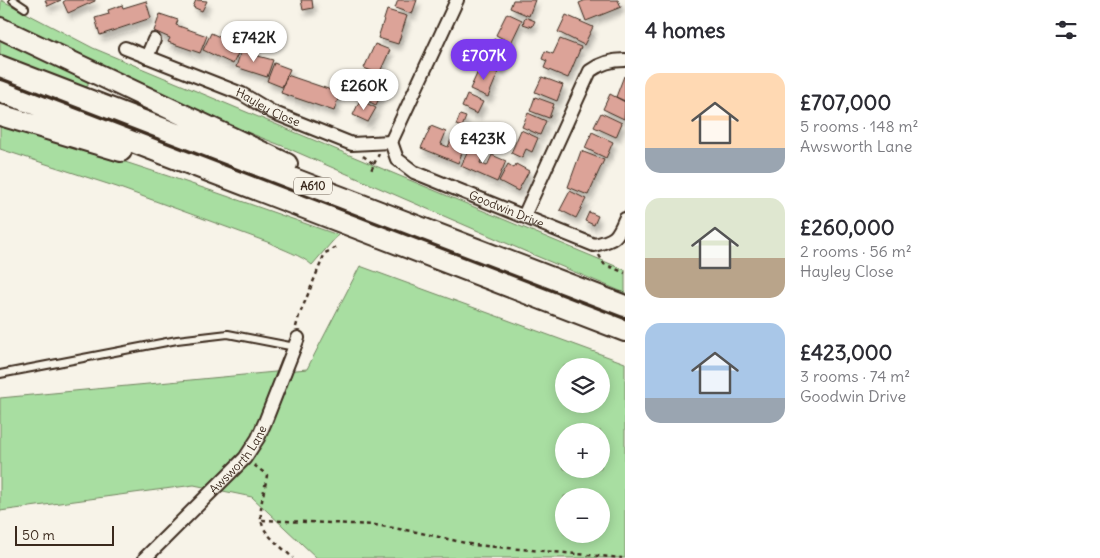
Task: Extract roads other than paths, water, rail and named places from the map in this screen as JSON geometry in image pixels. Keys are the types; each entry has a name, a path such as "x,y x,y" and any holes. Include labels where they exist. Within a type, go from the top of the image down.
{"highway":[{"path":"0,28 218,130 396,218"},
{"name":"A610","path":"0,66 625,306"},
{"name":"A610","path":"0,91 625,331"},
{"path":"0,115 107,146 157,164 241,183"}],"street":[{"path":"391,142 457,0"},
{"path":"147,57 154,40"},
{"name":"Hayley Close","path":"126,48 242,94 272,112 352,144 391,142"},
{"path":"524,216 590,71 606,62 625,60"},
{"name":"Goodwin Drive","path":"391,142 397,160 414,172 594,245 617,237 625,219"},
{"name":"Awsworth Lane","path":"151,556 245,458 258,438 297,342"}],"lane":[{"path":"13,0 25,8"},
{"path":"0,374 177,340 228,334 297,342"}]}
